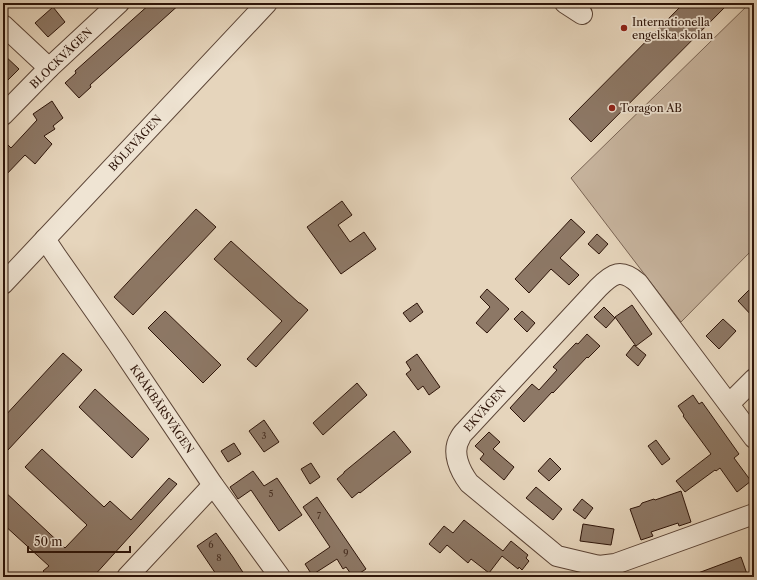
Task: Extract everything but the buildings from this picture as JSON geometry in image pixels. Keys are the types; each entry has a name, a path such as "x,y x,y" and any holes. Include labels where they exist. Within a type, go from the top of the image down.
{"street":[{"name":"BLOCKVÄGEN","path":"3,115 49,68 120,3"},
{"name":"BÖLEVÄGEN","path":"3,284 267,3"},
{"path":"565,3 582,14"},
{"path":"3,25 49,68"},
{"name":"KRÅKBÄRSVÄGEN","path":"45,239 213,485 280,577"},
{"name":"EKVÄGEN","path":"754,438 638,283 633,278 625,274 616,274 607,278 466,430 459,438 456,449 458,463 469,483 557,556 599,566 615,564 754,514"},
{"path":"729,404 754,379"},
{"path":"127,577 213,485"}],"shaded area":[{"path":"750,3 754,3 754,248 681,322 571,178"}],"place":[{"name":"Internationella engelska skolan","path":"624,28"},
{"name":"Toragon AB","path":"612,108"}]}
